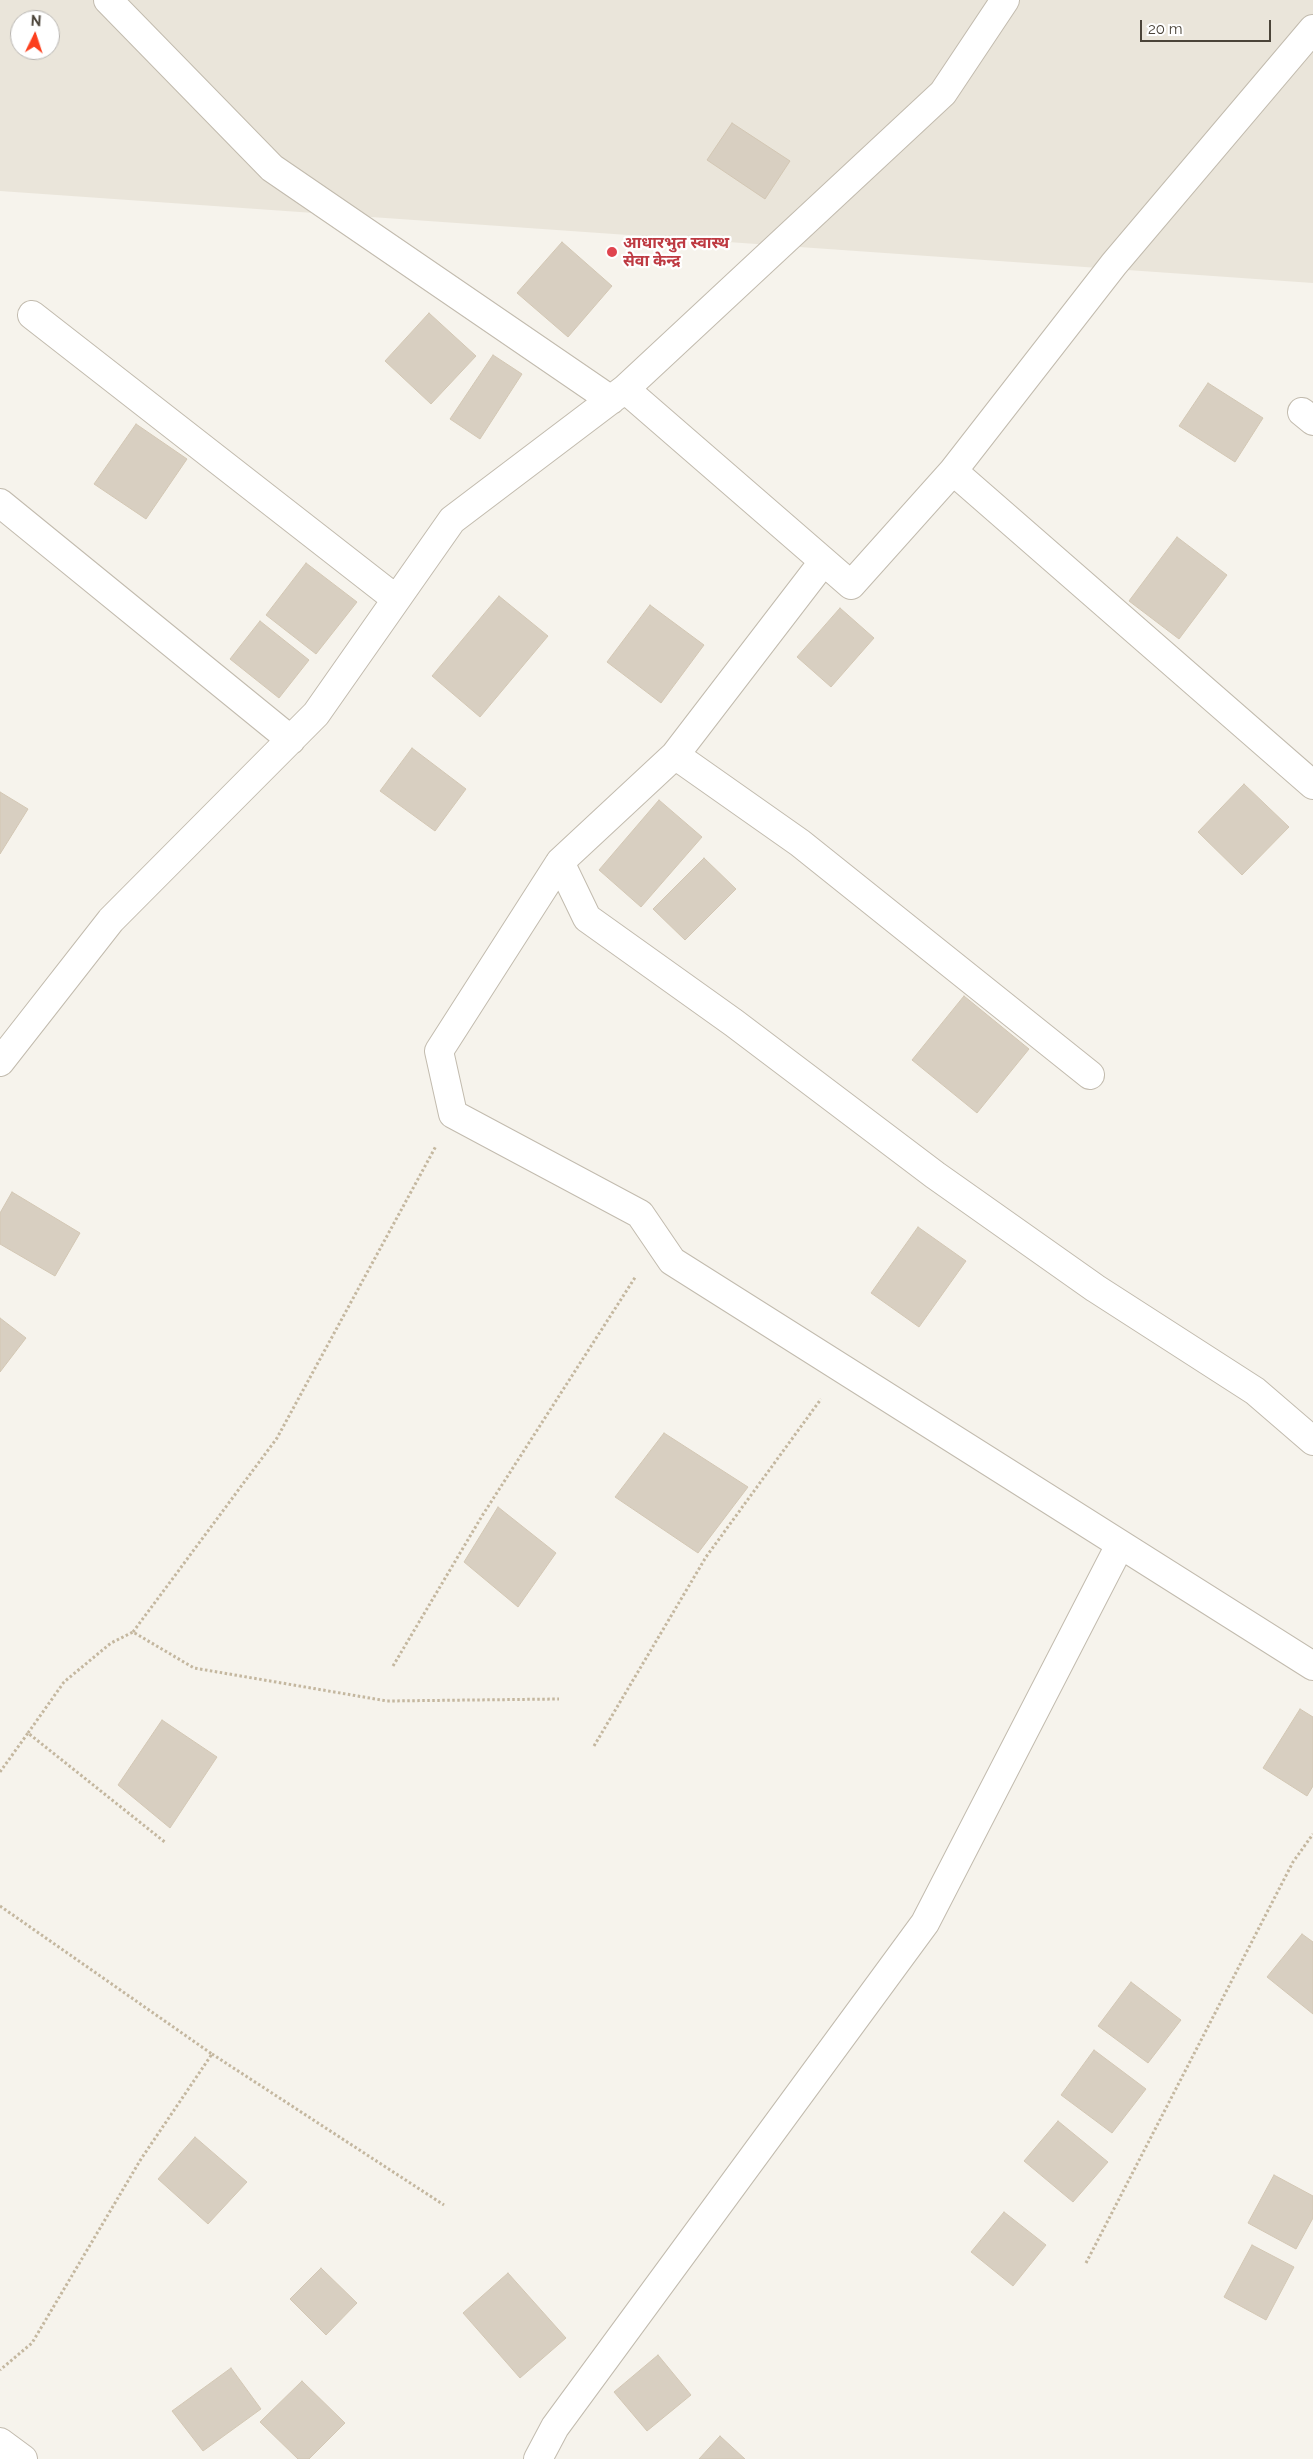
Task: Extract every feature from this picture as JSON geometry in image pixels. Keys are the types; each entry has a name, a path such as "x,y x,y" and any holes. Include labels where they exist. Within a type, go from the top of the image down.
{"street":[{"path":"108,0 272,168 618,394 851,585 953,471 1114,264 1313,29"},
{"path":"0,1062 111,920 316,714 452,520 618,394 943,93 1005,0"},
{"path":"32,314 396,599"},
{"path":"953,471 1313,785"},
{"path":"0,503 291,740"},
{"path":"823,562 675,755 560,862 439,1051 452,1114 640,1214 672,1261 1313,1666"},
{"path":"675,755 800,843 1090,1075"},
{"path":"560,862 587,918 734,1023 936,1175 1071,1271 1254,1391 1313,1442"},
{"path":"538,2459 555,2427 925,1923 1120,1545"}],"path":[{"path":"0,1772 64,1682 111,1643 134,1632 277,1438 452,1114"},
{"path":"392,1666 482,1516 658,1241"},
{"path":"594,1746 706,1557 842,1370"},
{"path":"134,1632 194,1668 387,1700 559,1699"},
{"path":"28,1732 166,1842"},
{"path":"1086,2263 1293,1862 1313,1834"},
{"path":"0,1906 212,2054 444,2205"},
{"path":"0,2370 32,2344 141,2159 212,2054"}],"shaded area":[{"path":"0,0 1313,0 1313,283 0,191"}],"building":[{"path":"732,123 790,161 765,199 707,160"},
{"path":"562,242 612,286 568,337 517,293"},
{"path":"429,313 476,356 431,404 385,361"},
{"path":"493,355 522,374 480,439 450,419"},
{"path":"1208,383 1263,418 1235,462 1179,426"},
{"path":"136,424 187,459 146,519 94,484"},
{"path":"1177,537 1227,575 1179,639 1129,601"},
{"path":"306,563 357,602 316,654 266,615"},
{"path":"499,596 548,636 480,717 432,676"},
{"path":"650,605 704,645 661,703 607,662"},
{"path":"840,608 874,638 831,687 797,657"},
{"path":"260,621 309,660 279,698 230,659"},
{"path":"412,748 466,789 435,831 380,791"},
{"path":"1244,784 1289,827 1242,875 1198,832"},
{"path":"0,792 28,809 0,854"},
{"path":"659,800 702,837 641,907 599,870"},
{"path":"704,858 736,889 685,940 653,909"},
{"path":"964,996 1029,1049 977,1113 912,1060"},
{"path":"12,1192 80,1233 55,1276 0,1244 0,1213"},
{"path":"918,1227 966,1261 919,1327 871,1293"},
{"path":"0,1318 26,1338 0,1372"},
{"path":"664,1433 748,1487 698,1553 615,1497"},
{"path":"498,1507 556,1553 518,1607 464,1562"},
{"path":"1300,1709 1313,1717 1313,1786 1307,1796 1263,1768"},
{"path":"162,1720 217,1757 170,1828 118,1785"},
{"path":"1302,1934 1313,1942 1313,2014 1267,1977"},
{"path":"1131,1982 1181,2020 1148,2063 1098,2026"},
{"path":"1094,2050 1146,2089 1112,2133 1061,2095"},
{"path":"1058,2121 1108,2162 1073,2202 1024,2161"},
{"path":"195,2137 247,2182 208,2224 158,2179"},
{"path":"1274,2175 1313,2196 1313,2218 1296,2249 1248,2223"},
{"path":"1004,2212 1046,2245 1013,2286 971,2252"},
{"path":"1252,2245 1294,2267 1266,2320 1224,2297"},
{"path":"321,2268 357,2303 326,2335 290,2299"},
{"path":"508,2273 566,2338 520,2378 463,2313"},
{"path":"658,2355 691,2395 647,2431 614,2392"},
{"path":"231,2368 261,2409 203,2451 172,2411"},
{"path":"302,2381 345,2423 309,2459 298,2459 260,2422"},
{"path":"720,2436 745,2459 699,2459"}],"place":[{"name":"आधारभुत स्वास्थ सेवा केन्द्र","path":"612,252"}]}
